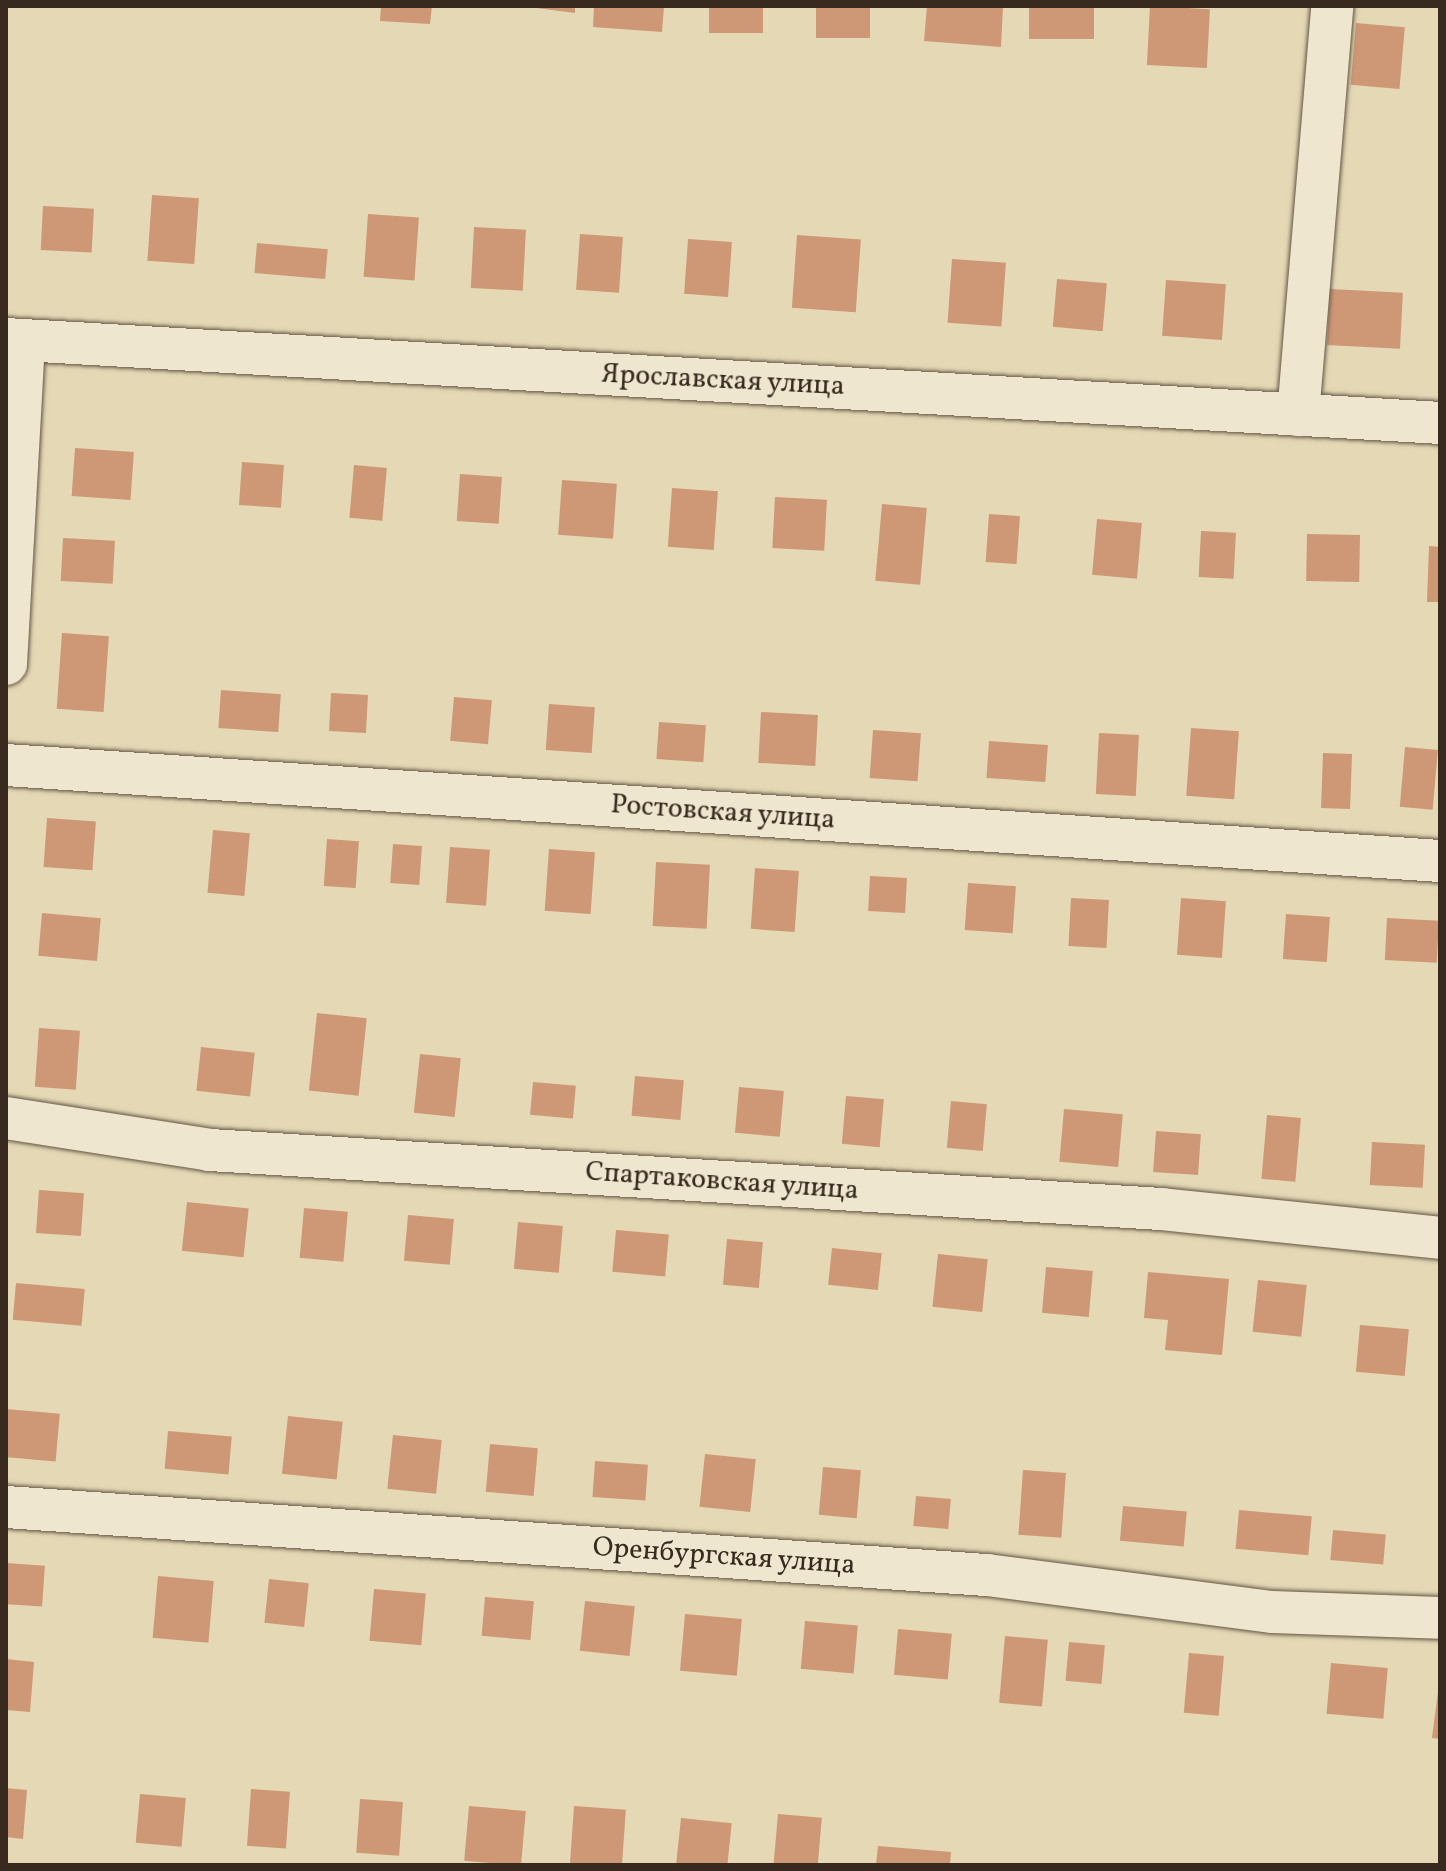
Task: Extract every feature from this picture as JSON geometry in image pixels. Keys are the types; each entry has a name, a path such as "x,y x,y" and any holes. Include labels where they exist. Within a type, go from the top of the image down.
{"street":[{"path":"1298,415 1332,6"},
{"path":"6,664 15,340"},
{"name":"Ярославская улица","path":"15,340 1440,423"},
{"name":"Ростовская улица","path":"6,765 1440,861"},
{"name":"Спартаковская улица","path":"6,1118 210,1150 1161,1209 1440,1238"},
{"name":"Оренбургская улица","path":"6,1507 987,1575 1272,1612 1440,1618"}],"building":[{"path":"381,6 432,6 430,24 380,21"},
{"path":"521,6 575,6 575,13"},
{"path":"594,6 664,6 662,32 593,27"},
{"path":"709,6 763,6 763,33 709,33"},
{"path":"816,6 870,6 870,38 816,38"},
{"path":"927,6 1003,6 1001,47 924,41"},
{"path":"1029,6 1094,6 1094,39 1029,39"},
{"path":"1150,6 1210,9 1207,68 1147,65"},
{"path":"1356,23 1405,27 1399,89 1351,85"},
{"path":"152,195 199,198 194,264 147,261"},
{"path":"43,206 94,209 92,253 41,250"},
{"path":"368,214 419,218 414,280 364,277"},
{"path":"474,227 526,230 523,291 471,288"},
{"path":"580,234 623,237 619,293 576,290"},
{"path":"797,235 861,239 856,312 792,308"},
{"path":"688,239 732,242 728,297 684,294"},
{"path":"257,243 328,249 325,279 254,273"},
{"path":"952,259 1006,263 1001,327 948,323"},
{"path":"1057,279 1107,283 1103,331 1053,327"},
{"path":"1166,280 1226,284 1222,340 1162,336"},
{"path":"1330,289 1403,293 1400,349 1327,345"},
{"path":"75,448 134,452 131,500 72,496"},
{"path":"242,462 284,465 281,508 239,505"},
{"path":"354,465 387,468 382,521 349,518"},
{"path":"460,474 502,477 499,524 457,521"},
{"path":"562,480 617,484 613,539 558,535"},
{"path":"672,488 718,491 714,550 668,547"},
{"path":"775,497 827,500 824,551 772,548"},
{"path":"882,504 927,508 920,585 875,581"},
{"path":"989,514 1020,516 1017,564 986,562"},
{"path":"1097,519 1142,523 1137,579 1092,575"},
{"path":"1201,531 1236,533 1234,579 1199,577"},
{"path":"1307,534 1360,535 1359,582 1306,581"},
{"path":"63,538 115,541 113,584 61,581"},
{"path":"1429,546 1440,547 1440,602 1427,602"},
{"path":"62,633 109,636 104,712 57,709"},
{"path":"221,690 281,694 278,732 218,728"},
{"path":"331,693 368,695 366,733 329,731"},
{"path":"454,697 492,700 488,744 450,741"},
{"path":"549,704 595,707 592,753 546,750"},
{"path":"761,712 818,715 815,766 758,763"},
{"path":"659,722 706,725 703,762 656,759"},
{"path":"1191,728 1239,731 1234,799 1186,796"},
{"path":"873,730 921,733 918,781 870,778"},
{"path":"1099,733 1139,735 1136,796 1096,794"},
{"path":"989,741 1048,745 1045,782 986,778"},
{"path":"1405,747 1438,750 1433,810 1400,807"},
{"path":"1323,753 1352,754 1350,809 1321,808"},
{"path":"47,818 96,821 92,870 44,867"},
{"path":"213,830 250,833 244,896 208,893"},
{"path":"327,839 359,841 356,888 324,886"},
{"path":"393,844 422,846 419,885 390,883"},
{"path":"450,847 490,850 486,906 446,903"},
{"path":"549,849 595,852 591,914 545,911"},
{"path":"656,862 710,865 707,929 653,926"},
{"path":"755,868 799,871 795,932 751,929"},
{"path":"870,876 907,878 905,913 868,911"},
{"path":"968,883 1016,886 1013,933 965,930"},
{"path":"1071,898 1109,900 1106,948 1068,946"},
{"path":"1181,898 1226,901 1222,958 1177,955"},
{"path":"42,913 101,918 97,961 38,956"},
{"path":"1286,914 1330,917 1327,962 1283,959"},
{"path":"1387,918 1439,921 1437,963 1385,960"},
{"path":"317,1013 367,1018 359,1096 309,1091"},
{"path":"39,1028 80,1031 76,1090 35,1087"},
{"path":"201,1047 255,1053 250,1096 196,1091"},
{"path":"420,1054 461,1058 455,1117 414,1113"},
{"path":"635,1076 684,1080 680,1120 632,1116"},
{"path":"533,1082 576,1086 573,1119 530,1115"},
{"path":"739,1087 784,1091 780,1137 735,1133"},
{"path":"846,1096 884,1099 880,1147 842,1144"},
{"path":"951,1101 987,1104 983,1151 947,1148"},
{"path":"1064,1109 1123,1114 1118,1167 1059,1162"},
{"path":"1267,1115 1301,1118 1295,1182 1261,1179"},
{"path":"1156,1131 1201,1134 1198,1175 1153,1172"},
{"path":"1372,1142 1425,1145 1423,1188 1370,1185"},
{"path":"39,1190 84,1193 81,1236 36,1233"},
{"path":"187,1202 249,1208 244,1257 182,1251"},
{"path":"304,1208 348,1212 343,1262 300,1258"},
{"path":"408,1215 454,1219 450,1265 404,1261"},
{"path":"518,1222 563,1226 559,1273 514,1269"},
{"path":"616,1230 669,1235 665,1276 612,1272"},
{"path":"727,1239 763,1242 759,1288 723,1285"},
{"path":"832,1248 882,1253 878,1290 828,1285"},
{"path":"938,1254 988,1259 982,1312 932,1307"},
{"path":"1046,1267 1093,1271 1089,1317 1042,1313"},
{"path":"1148,1272 1229,1279 1222,1355 1165,1350 1168,1320 1144,1318"},
{"path":"1258,1280 1307,1285 1301,1337 1253,1332"},
{"path":"16,1283 85,1289 82,1326 13,1320"},
{"path":"1360,1325 1409,1329 1405,1376 1356,1372"},
{"path":"6,1409 60,1414 56,1462 6,1457"},
{"path":"288,1416 343,1422 337,1479 282,1474"},
{"path":"168,1431 232,1437 228,1474 165,1469"},
{"path":"393,1435 442,1440 436,1494 387,1489"},
{"path":"490,1444 538,1448 534,1496 486,1492"},
{"path":"705,1454 756,1459 750,1512 699,1507"},
{"path":"595,1461 648,1465 645,1501 592,1497"},
{"path":"823,1467 861,1470 857,1518 819,1515"},
{"path":"1023,1470 1066,1473 1061,1538 1018,1535"},
{"path":"916,1496 951,1499 948,1529 913,1526"},
{"path":"1123,1506 1187,1512 1184,1546 1120,1541"},
{"path":"1239,1510 1312,1516 1308,1555 1236,1549"},
{"path":"1333,1530 1386,1535 1383,1565 1330,1560"},
{"path":"6,1563 45,1566 42,1607 6,1604"},
{"path":"158,1576 214,1581 208,1643 153,1638"},
{"path":"269,1579 309,1583 304,1627 264,1623"},
{"path":"374,1589 426,1594 421,1645 369,1641"},
{"path":"485,1597 534,1601 530,1640 482,1636"},
{"path":"585,1601 635,1606 629,1656 580,1651"},
{"path":"685,1614 742,1619 737,1676 680,1671"},
{"path":"805,1621 858,1626 854,1673 801,1669"},
{"path":"898,1629 952,1634 948,1680 894,1675"},
{"path":"1005,1636 1048,1640 1042,1706 999,1703"},
{"path":"1069,1642 1105,1645 1101,1684 1066,1681"},
{"path":"1189,1653 1224,1656 1219,1716 1184,1713"},
{"path":"6,1659 34,1662 30,1712 6,1710"},
{"path":"1331,1663 1388,1668 1383,1719 1327,1714"},
{"path":"1440,1676 1440,1739 1432,1738"},
{"path":"6,1788 27,1790 23,1839 6,1837"},
{"path":"251,1789 290,1792 286,1849 247,1846"},
{"path":"140,1794 186,1798 182,1847 136,1843"},
{"path":"360,1799 403,1802 399,1856 356,1853"},
{"path":"469,1806 526,1811 521,1865 464,1861"},
{"path":"574,1806 626,1810 622,1865 570,1865"},
{"path":"778,1814 822,1818 818,1865 774,1865"},
{"path":"681,1818 732,1823 727,1865 676,1865"},
{"path":"878,1846 951,1852 950,1865 876,1865"}]}
